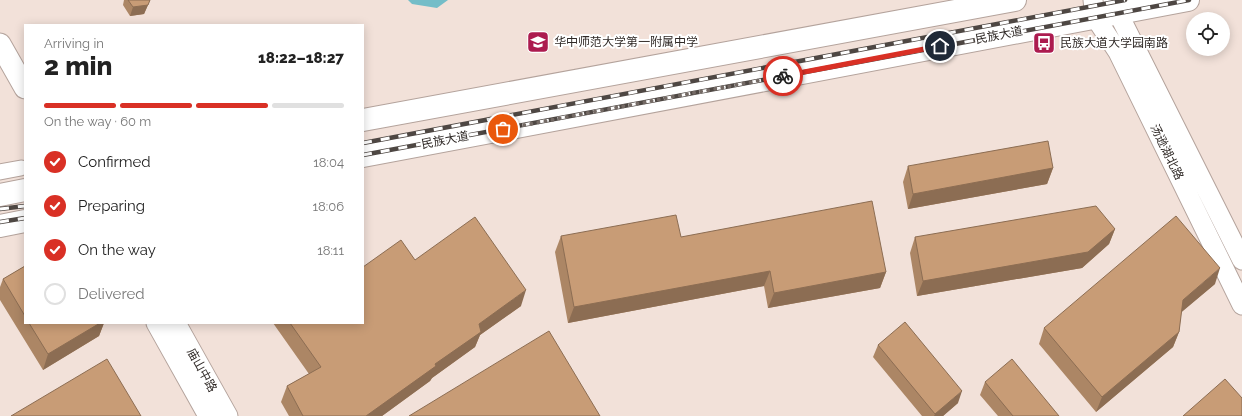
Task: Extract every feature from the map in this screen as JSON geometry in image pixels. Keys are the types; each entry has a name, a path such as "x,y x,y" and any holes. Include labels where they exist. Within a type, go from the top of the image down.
{"main road":[{"path":"364,120 1015,0"},
{"name":"民族大道","path":"364,156 1094,8 1188,0"},
{"path":"0,44 24,86"},
{"path":"0,195 24,190"},
{"path":"0,226 24,221"}],"street":[{"name":"汤逊湖北路","path":"1115,6 1242,260"},
{"name":"汤逊湖北路","path":"1094,8 1118,52 1242,304"},
{"path":"0,172 21,168"},
{"name":"庙山中路","path":"157,324 208,416"},
{"name":"庙山中路","path":"177,324 228,416"}],"water":[{"path":"408,0 448,0 437,8 412,4"}],"building":[{"path":"128,0 150,0 148,5 133,7"},
{"path":"1048,141 1053,168 913,194 908,166"},
{"path":"872,201 886,272 774,293 770,271 574,307 561,236 676,215 681,237"},
{"path":"1096,206 1115,229 1088,252 923,281 915,237"},
{"path":"1176,216 1220,268 1183,300 1179,332 1102,397 1044,328"},
{"path":"475,217 526,290 479,324 481,332 435,364 436,366 366,416 303,416 287,386 321,367 291,324 364,324 364,266 401,240 415,260"},
{"path":"24,267 24,314 3,279"},
{"path":"905,322 962,391 935,414 878,345"},
{"path":"30,324 98,324 48,354"},
{"path":"549,331 600,416 409,416"},
{"path":"107,359 141,416 11,416"},
{"path":"1012,359 1059,416 1013,416 985,382"},
{"path":"1225,379 1242,398 1242,416 1183,416"}],"railway":[{"path":"364,143 1125,0"},
{"path":"364,155 1189,0"},
{"path":"0,209 24,206"},
{"path":"0,222 24,218"}],"way so far":[{"path":"503,129 783,76"}],"place":[{"name":"华中师范大学第一附属中学","path":"538,42"},
{"name":"民族大道大学园南路","path":"1044,43"}],"route":[{"path":"783,76 940,46"}]}
